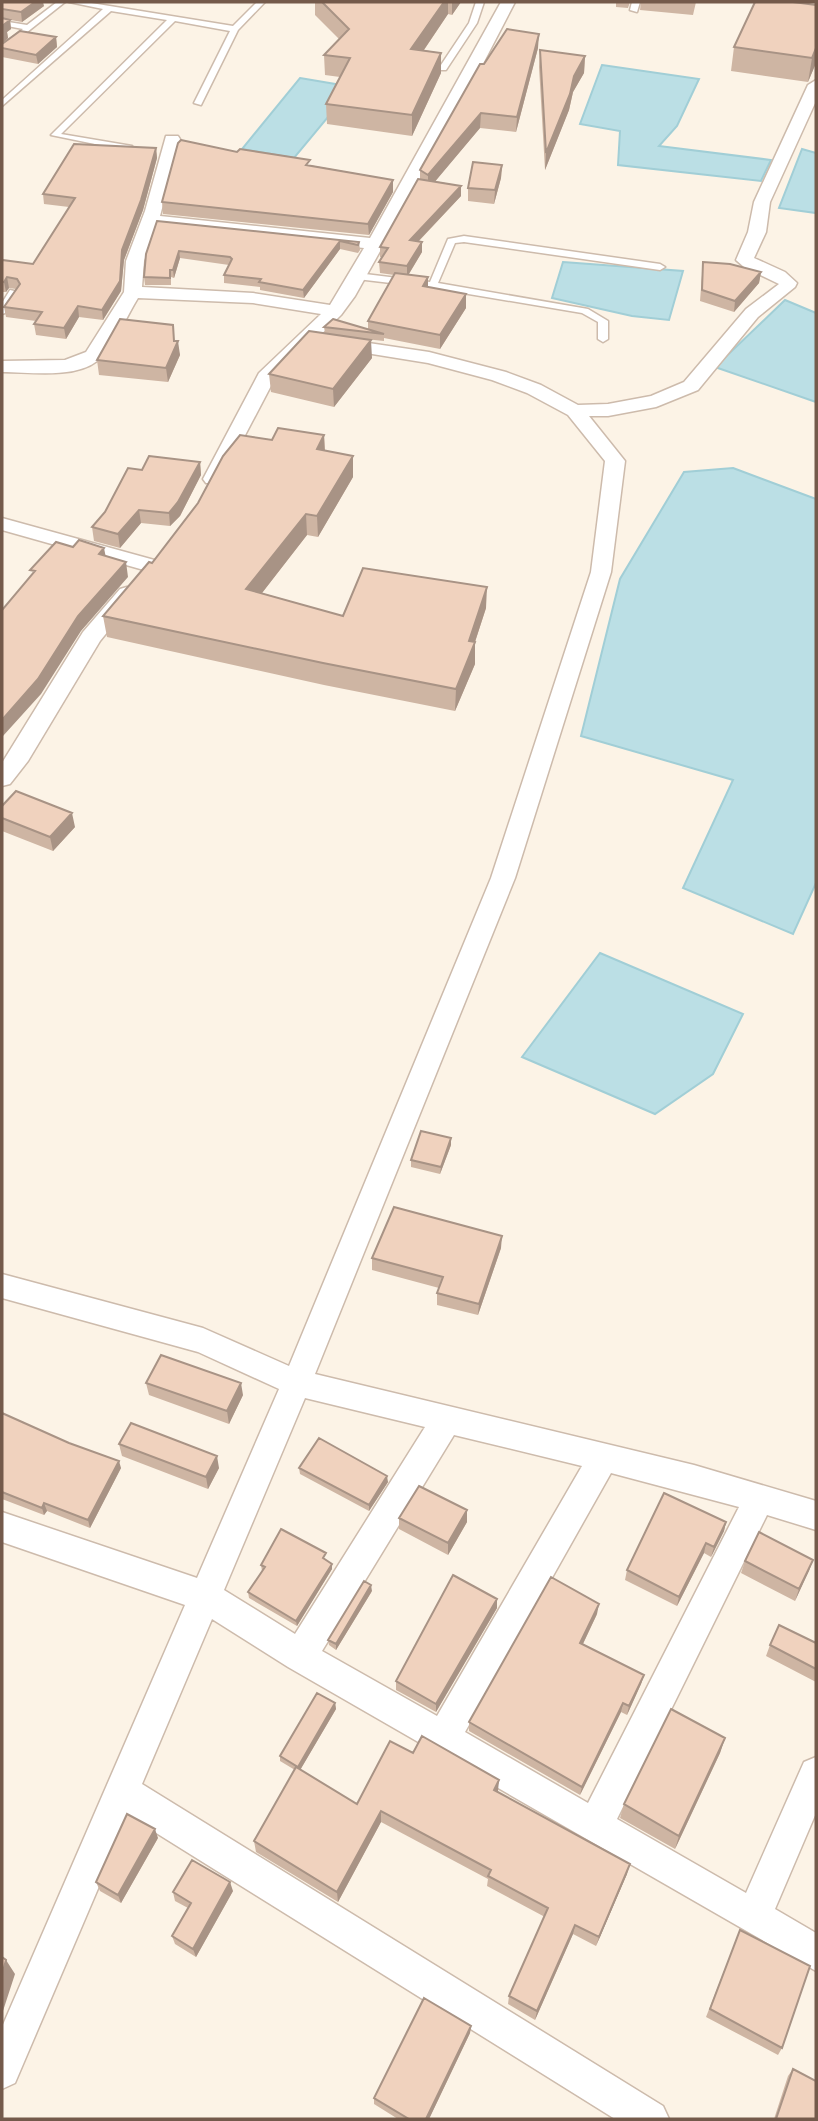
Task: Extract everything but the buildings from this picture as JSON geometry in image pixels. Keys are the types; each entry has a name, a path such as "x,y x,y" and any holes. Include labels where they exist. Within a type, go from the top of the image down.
{"street":[{"path":"202,498 267,377 302,340 335,311 375,244 508,2"},
{"path":"575,411 608,410 656,401 691,386 752,313 786,288 788,282 784,277 753,266 745,260 757,232 762,202 816,85"},
{"path":"2,367 82,363 93,356 132,292 135,261 172,139"},
{"path":"149,220 375,244"},
{"path":"132,292 253,298 335,311"},
{"path":"2,2070 297,1382 503,878 601,572 615,461 575,411 534,389 450,363 346,344 302,340"},
{"path":"2,524 151,566"},
{"path":"2,778 20,756 91,637 165,549"},
{"path":"2,1286 203,1341 297,1382 604,1457 816,1515"},
{"path":"300,1656 447,1419"},
{"path":"443,1738 604,1457"},
{"path":"595,1826 759,1498"},
{"path":"2,1527 204,1596 300,1656 816,1953"},
{"path":"753,1917 816,1774"},
{"path":"121,1791 650,2119"}],"lane":[{"path":"2,50 61,2"},
{"path":"74,2 235,29"},
{"path":"198,103 235,29 261,2"},
{"path":"443,68 473,23 480,2"},
{"path":"2,103 108,9"},
{"path":"129,148 55,135 172,20"},
{"path":"2,23 29,28"},
{"path":"473,23 497,26"},
{"path":"433,285 451,241 464,239 660,267"},
{"path":"357,275 585,311 603,321 603,339"},
{"path":"2,311 13,292"}],"water":[{"path":"602,65 699,79 677,126 659,146 771,160 761,181 618,165 620,131 580,124"},
{"path":"300,78 353,87 294,158 242,149"},
{"path":"802,149 816,153 816,213 779,208"},
{"path":"563,262 683,271 669,320 632,316 552,298"},
{"path":"785,300 816,313 816,402 715,367"},
{"path":"733,468 816,499 816,883 793,934 683,888 733,780 581,736 620,579 684,472"},
{"path":"600,953 743,1014 713,1074 655,1114 522,1057"}]}
